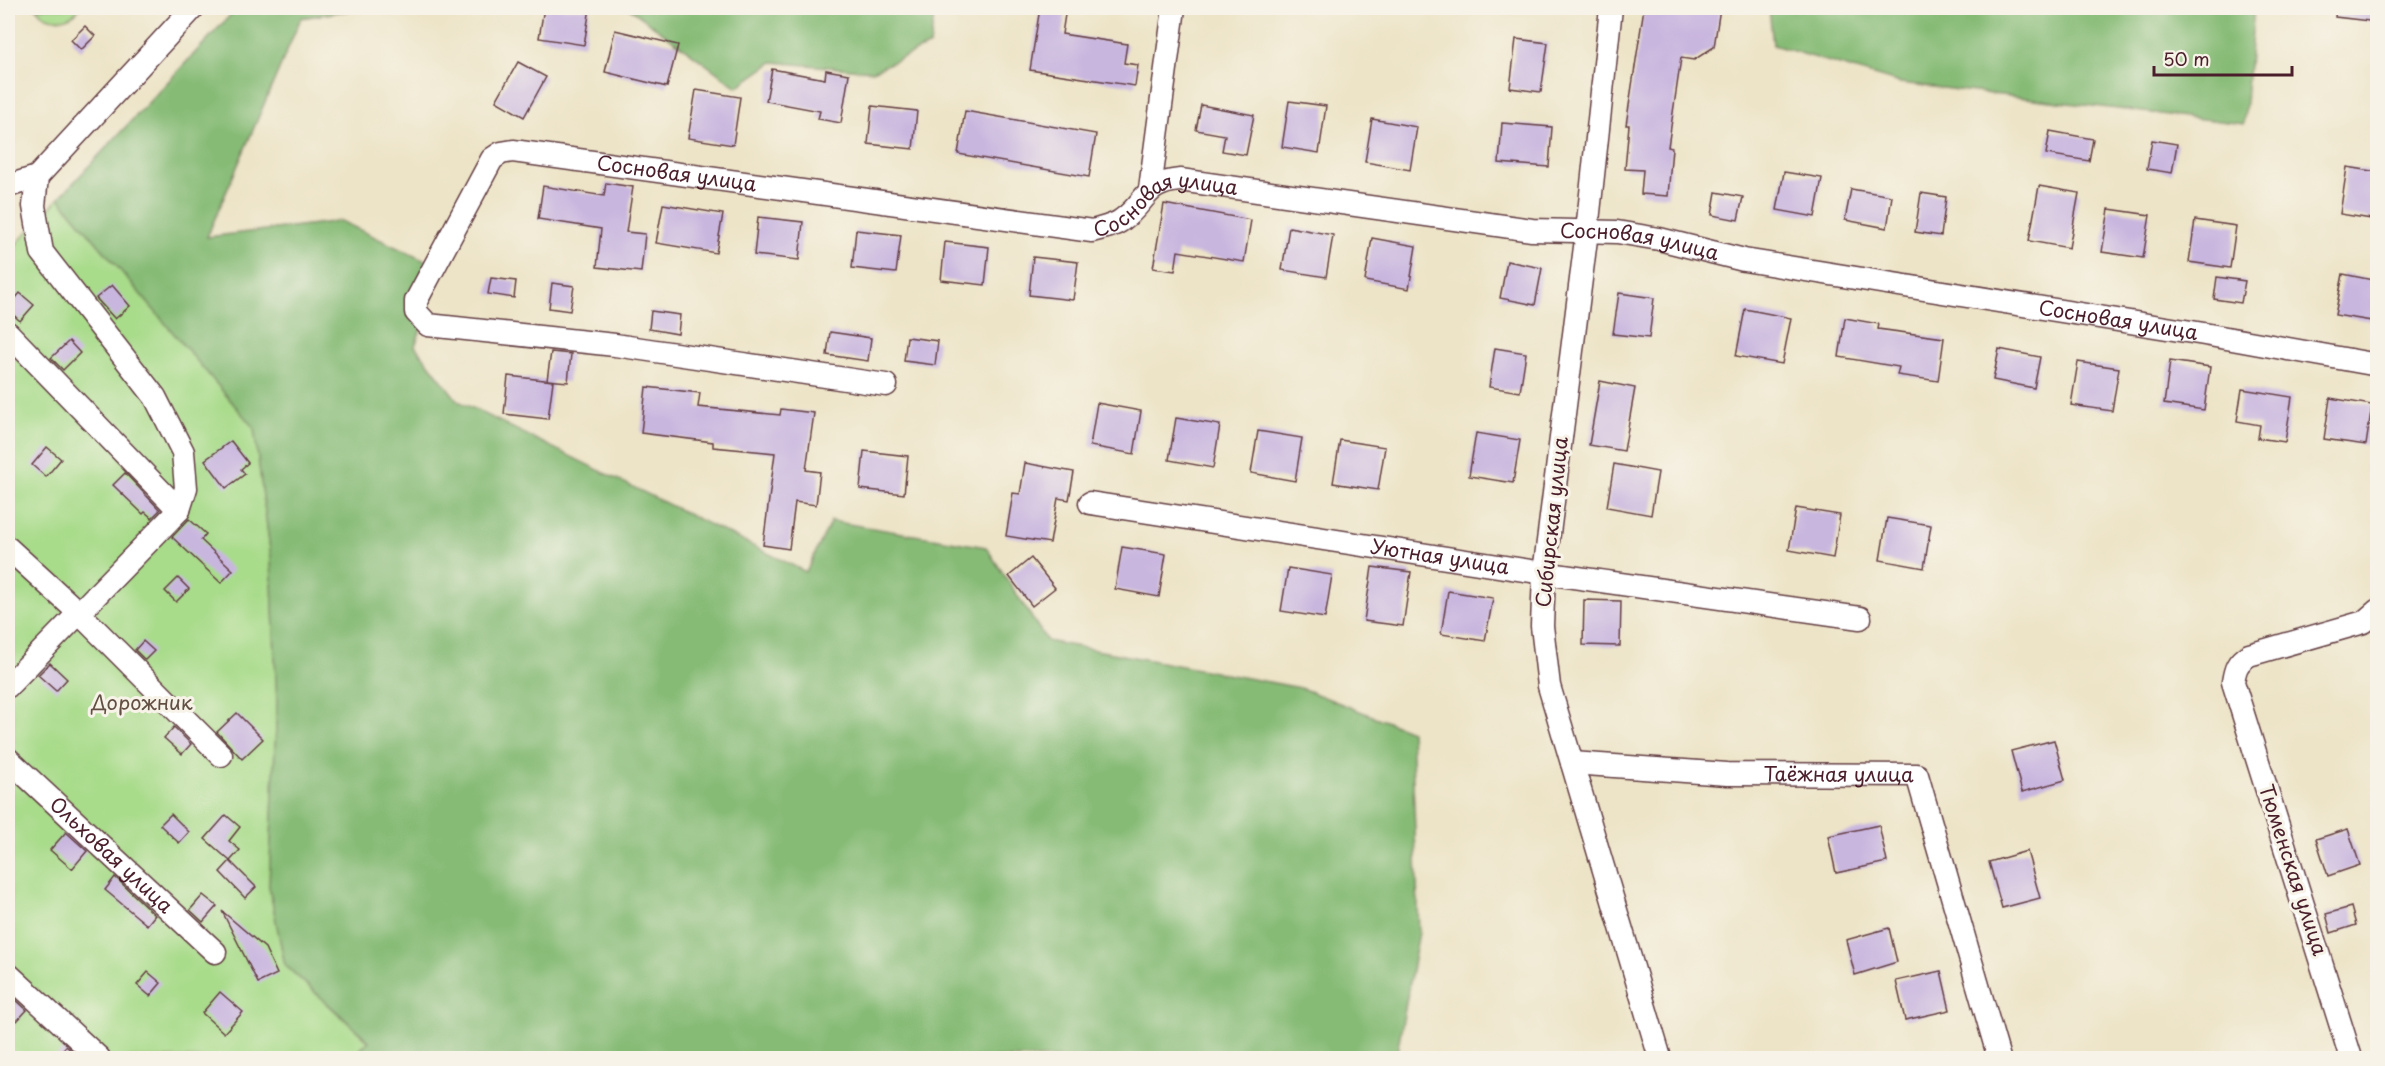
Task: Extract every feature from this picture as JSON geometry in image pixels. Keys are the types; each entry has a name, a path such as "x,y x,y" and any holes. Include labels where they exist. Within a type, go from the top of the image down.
{"street":[{"path":"8,186 37,177 193,8"},
{"path":"1150,189 1174,8"},
{"name":"Сибирская улица","path":"1611,8 1587,231 1544,573 1542,626 1549,686 1660,1059"},
{"name":"Сосновая улица","path":"886,384 615,345 428,325 416,312 416,302 492,159 501,153 513,151 1092,231 1124,219 1150,189 1166,182 1180,180 1532,230 1587,231 1659,239 1744,260 2204,334 2378,365"},
{"path":"8,686 178,510 186,488 183,452 155,397 42,252 34,206 37,177"},
{"path":"8,333 178,510"},
{"name":"Уютная улица","path":"1090,503 1544,573 1860,618"},
{"path":"8,548 78,612 221,755"},
{"name":"Тюменская улица","path":"2351,1059 2233,682 2236,667 2249,655 2364,622 2378,610"},
{"name":"Ольховая улица","path":"8,759 215,952"},
{"name":"Таёжная улица","path":"1572,763 1727,774 1917,775 1999,1059"},
{"path":"8,974 99,1059"}],"green space":[{"path":"36,8 80,8 64,19 52,19"},
{"path":"237,8 365,8 301,18 207,237 341,221 442,269 415,346 458,401 806,572 831,521 986,547 1047,641 1301,688 1411,731 1419,932 1396,1058 351,1058 369,1041 285,965 269,886 277,703 271,557 254,428 59,198"},
{"path":"629,8 935,8 930,45 873,71 773,62 737,87"},
{"path":"1769,8 2254,8 2244,124 1900,83 1773,45"},
{"name":"Дорожник","path":"59,198 254,428 271,557 277,703 269,886 285,965 369,1042 351,1058 8,1058 8,253"}],"building":[{"path":"544,8 590,8 584,45 539,38"},
{"path":"1040,8 1066,8 1062,34 1127,44 1124,63 1138,65 1135,86 1030,70"},
{"path":"1644,8 1720,8 1714,47 1694,60 1681,58 1668,147 1672,148 1668,196 1641,194 1643,170 1625,169 1629,125 1626,125"},
{"path":"2336,8 2378,8 2378,22 2335,17"},
{"path":"85,26 95,36 81,50 71,40"},
{"path":"615,30 678,45 667,87 605,72"},
{"path":"1516,39 1548,43 1541,92 1510,88"},
{"path":"518,62 546,77 524,117 496,101"},
{"path":"772,69 825,79 826,70 849,74 841,123 818,119 820,111 766,101"},
{"path":"696,90 740,97 733,145 688,138"},
{"path":"1289,101 1326,106 1319,153 1282,147"},
{"path":"1201,105 1254,115 1246,155 1222,151 1225,135 1196,130"},
{"path":"872,106 917,111 913,149 868,144"},
{"path":"965,111 1096,134 1089,177 958,154"},
{"path":"1372,119 1417,127 1410,170 1365,162"},
{"path":"1502,123 1552,127 1549,167 1499,163"},
{"path":"2050,131 2093,139 2089,161 2046,154"},
{"path":"2152,140 2177,144 2172,173 2147,169"},
{"path":"2347,167 2378,172 2378,220 2340,214"},
{"path":"1784,172 1822,178 1815,217 1777,210"},
{"path":"606,183 633,187 626,232 645,234 641,272 597,267 601,229 538,219 543,186 604,196"},
{"path":"2039,186 2079,193 2069,248 2029,241"},
{"path":"1851,189 1892,196 1887,228 1845,220"},
{"path":"1716,192 1743,197 1738,220 1712,215"},
{"path":"1921,193 1946,197 1941,236 1915,232"},
{"path":"663,204 723,214 716,253 656,243"},
{"path":"1164,204 1251,220 1244,262 1178,251 1175,271 1153,268"},
{"path":"2109,209 2150,215 2143,258 2102,252"},
{"path":"758,217 803,222 799,260 754,255"},
{"path":"2195,220 2236,226 2230,268 2189,262"},
{"path":"1289,227 1333,235 1326,277 1282,270"},
{"path":"856,230 901,235 896,273 852,268"},
{"path":"1372,238 1416,246 1409,289 1365,281"},
{"path":"945,242 989,247 985,285 941,280"},
{"path":"1033,257 1078,262 1073,300 1029,295"},
{"path":"1507,261 1542,268 1535,305 1500,298"},
{"path":"2343,274 2378,281 2378,322 2335,315"},
{"path":"2217,277 2245,281 2241,303 2214,299"},
{"path":"491,278 516,281 514,298 488,294"},
{"path":"552,283 574,286 570,311 549,308"},
{"path":"112,285 130,306 115,319 96,298"},
{"path":"20,293 34,305 20,321 8,310 8,307"},
{"path":"1619,293 1654,298 1649,338 1613,334"},
{"path":"1745,309 1791,318 1782,364 1736,356"},
{"path":"651,311 680,315 678,334 649,329"},
{"path":"1845,318 1879,324 1878,329 1944,338 1938,381 1897,375 1899,367 1839,357"},
{"path":"830,332 871,338 868,361 827,355"},
{"path":"907,337 938,341 935,365 904,361"},
{"path":"69,341 80,353 63,370 51,358"},
{"path":"1495,348 1526,353 1520,392 1489,387"},
{"path":"1999,349 2040,357 2034,388 1993,380"},
{"path":"551,352 571,354 568,382 547,380"},
{"path":"2170,361 2210,367 2204,410 2164,404"},
{"path":"2078,362 2119,368 2112,411 2071,405"},
{"path":"508,376 553,381 548,419 504,414"},
{"path":"1600,381 1635,388 1624,451 1589,445"},
{"path":"646,387 700,393 698,407 780,415 781,409 814,413 806,470 820,472 816,505 795,502 789,549 763,545 775,453 713,447 713,442 641,433"},
{"path":"2242,389 2292,397 2285,442 2258,438 2260,425 2237,421"},
{"path":"2330,398 2372,405 2366,445 2324,439"},
{"path":"1097,403 1141,411 1134,454 1090,446"},
{"path":"1176,418 1220,425 1213,468 1169,460"},
{"path":"1258,431 1302,438 1295,481 1251,473"},
{"path":"1476,433 1520,440 1513,483 1469,476"},
{"path":"1340,440 1385,447 1378,490 1333,483"},
{"path":"231,441 248,463 241,469 245,474 226,488 205,460"},
{"path":"47,447 61,459 46,477 32,465"},
{"path":"864,451 908,456 904,494 860,489"},
{"path":"1025,463 1074,472 1069,500 1058,498 1050,543 1006,536 1013,493 1020,494"},
{"path":"1614,464 1658,472 1651,515 1607,507"},
{"path":"125,473 160,510 152,518 145,512 143,514 113,485"},
{"path":"1796,508 1840,515 1833,558 1789,550"},
{"path":"1887,518 1931,525 1924,568 1880,560"},
{"path":"189,519 206,534 201,540 233,570 221,583 172,537"},
{"path":"1122,547 1166,554 1159,597 1115,589"},
{"path":"1031,558 1055,588 1032,606 1009,576"},
{"path":"1372,567 1411,572 1403,626 1364,621"},
{"path":"1288,568 1332,575 1325,618 1281,611"},
{"path":"178,578 189,589 176,602 165,591"},
{"path":"1448,591 1493,598 1485,641 1441,634"},
{"path":"1584,600 1621,601 1620,646 1583,645"},
{"path":"143,641 154,651 145,660 135,650"},
{"path":"50,663 67,679 56,691 38,675"},
{"path":"237,713 263,739 242,759 217,732"},
{"path":"174,727 191,744 182,754 164,738"},
{"path":"2054,740 2065,780 2022,792 2011,751"},
{"path":"171,814 189,832 179,843 160,825"},
{"path":"226,815 240,827 229,841 240,850 230,861 205,839"},
{"path":"1879,825 1887,862 1836,873 1828,836"},
{"path":"2348,829 2360,865 2328,876 2316,839"},
{"path":"66,832 87,851 72,869 50,850"},
{"path":"2027,851 2040,898 2002,908 1989,862"},
{"path":"230,861 256,887 245,898 220,872"},
{"path":"115,877 155,915 147,925 105,890"},
{"path":"203,895 217,906 203,922 190,910"},
{"path":"2351,907 2356,925 2331,933 2326,914"},
{"path":"222,911 265,948 277,974 258,983"},
{"path":"1889,928 1897,962 1855,975 1846,940"},
{"path":"1941,971 1950,1010 1905,1020 1896,981"},
{"path":"148,972 161,983 150,996 137,985"},
{"path":"220,992 243,1012 224,1033 202,1013"},
{"path":"15,999 27,1010 17,1021 8,1013 8,1008"},
{"path":"66,1046 77,1056 54,1059"}]}
